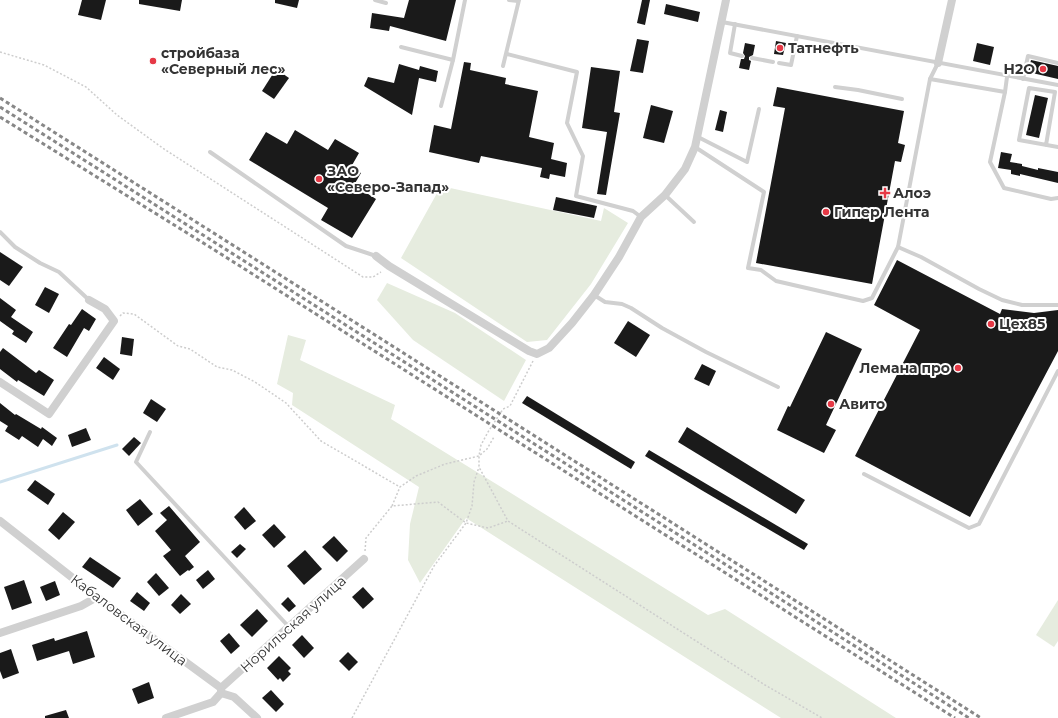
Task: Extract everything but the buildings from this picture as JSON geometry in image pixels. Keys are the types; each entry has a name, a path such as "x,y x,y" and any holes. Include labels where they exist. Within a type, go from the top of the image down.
{"street":[{"path":"376,256 528,351 537,354 549,348 572,323 594,295 619,257 641,217 665,195 685,169 698,137 726,0"},
{"path":"938,63 952,0"},
{"path":"0,382 49,414 114,321 105,309 89,300"},
{"name":"Кабаловская улица","path":"0,521 97,597 221,690 234,698 257,718"},
{"name":"Норильская улица","path":"166,718 213,702 221,690 364,559"},
{"path":"0,633 81,606 97,597"}],"lane":[{"path":"375,0 386,3"},
{"path":"441,106 454,60 464,0"},
{"path":"503,66 519,1 509,0"},
{"path":"722,22 1058,86"},
{"path":"735,24 730,53 742,56"},
{"path":"779,63 791,65 796,36"},
{"path":"401,47 454,60"},
{"path":"506,54 577,72 566,124 584,156 576,196 634,211 641,217"},
{"path":"1023,79 1028,56 1058,63"},
{"path":"752,58 772,62"},
{"path":"695,147 764,192 748,268 761,270 776,280 863,301 872,298 898,247 930,79 938,63"},
{"path":"1007,77 990,162 1004,188 1045,198 1058,198"},
{"path":"930,79 1005,92"},
{"path":"835,87 902,99"},
{"path":"1046,145 1057,92 1029,88 1019,140 1046,145 1058,147"},
{"path":"698,137 747,162 759,109"},
{"path":"210,152 346,246 376,256"},
{"path":"665,195 694,222"},
{"path":"0,232 15,247 40,263 59,272 89,300"},
{"path":"898,247 921,257 1002,300 1022,305 1058,305"},
{"path":"594,295 605,302 622,304 631,308 662,328 706,352 778,386"},
{"path":"864,474 969,528 979,524 1058,371"},
{"path":"150,432 136,462 290,628"}],"path":[{"path":"0,52 44,65 86,87 118,115 164,149 362,277 373,277 392,267"},
{"path":"114,321 123,313 134,314 178,346 190,349 217,366 232,370 255,382 286,404 321,442 400,487"},
{"path":"507,410 537,354"},
{"path":"352,718 434,566 466,523 472,506 474,482 479,467 479,456 482,445 488,432 503,409 510,406"},
{"path":"364,559 366,538 392,506 400,487 416,476 444,464 479,456 487,449 494,437"},
{"path":"479,467 508,521 764,685 822,718"},
{"path":"392,506 438,502 466,523 488,528 508,521"}],"shaded area":[{"path":"441,186 601,221 604,208 628,223 591,284 547,340 527,342 401,258"},
{"path":"387,283 455,313 526,360 504,401 413,340 377,300"},
{"path":"288,335 306,340 300,360 395,405 391,419 708,615 725,609 896,718 781,718 466,518 420,583 408,560 410,524 419,487 292,405 293,393 277,384"},
{"path":"1058,600 1058,641 1054,647 1036,635"}],"waterway":[{"path":"0,482 117,445"}],"railway":[{"path":"0,98 981,718"},
{"path":"0,107 969,718"},
{"path":"0,117 213,249 955,718"}],"place":[{"name":"Татнефть","path":"780,48"},
{"name":"стройбаза «Северный лес»","path":"153,61"},
{"name":"H2O","path":"1043,69"},
{"name":"ЗАО «Северо-Запад»","path":"319,179"},
{"name":"Алоэ","path":"885,193"},
{"name":"Гипер Лента","path":"826,212"},
{"name":"Цех85","path":"991,324"},
{"name":"Лемана про","path":"958,368"},
{"name":"Авито","path":"831,404"}]}
